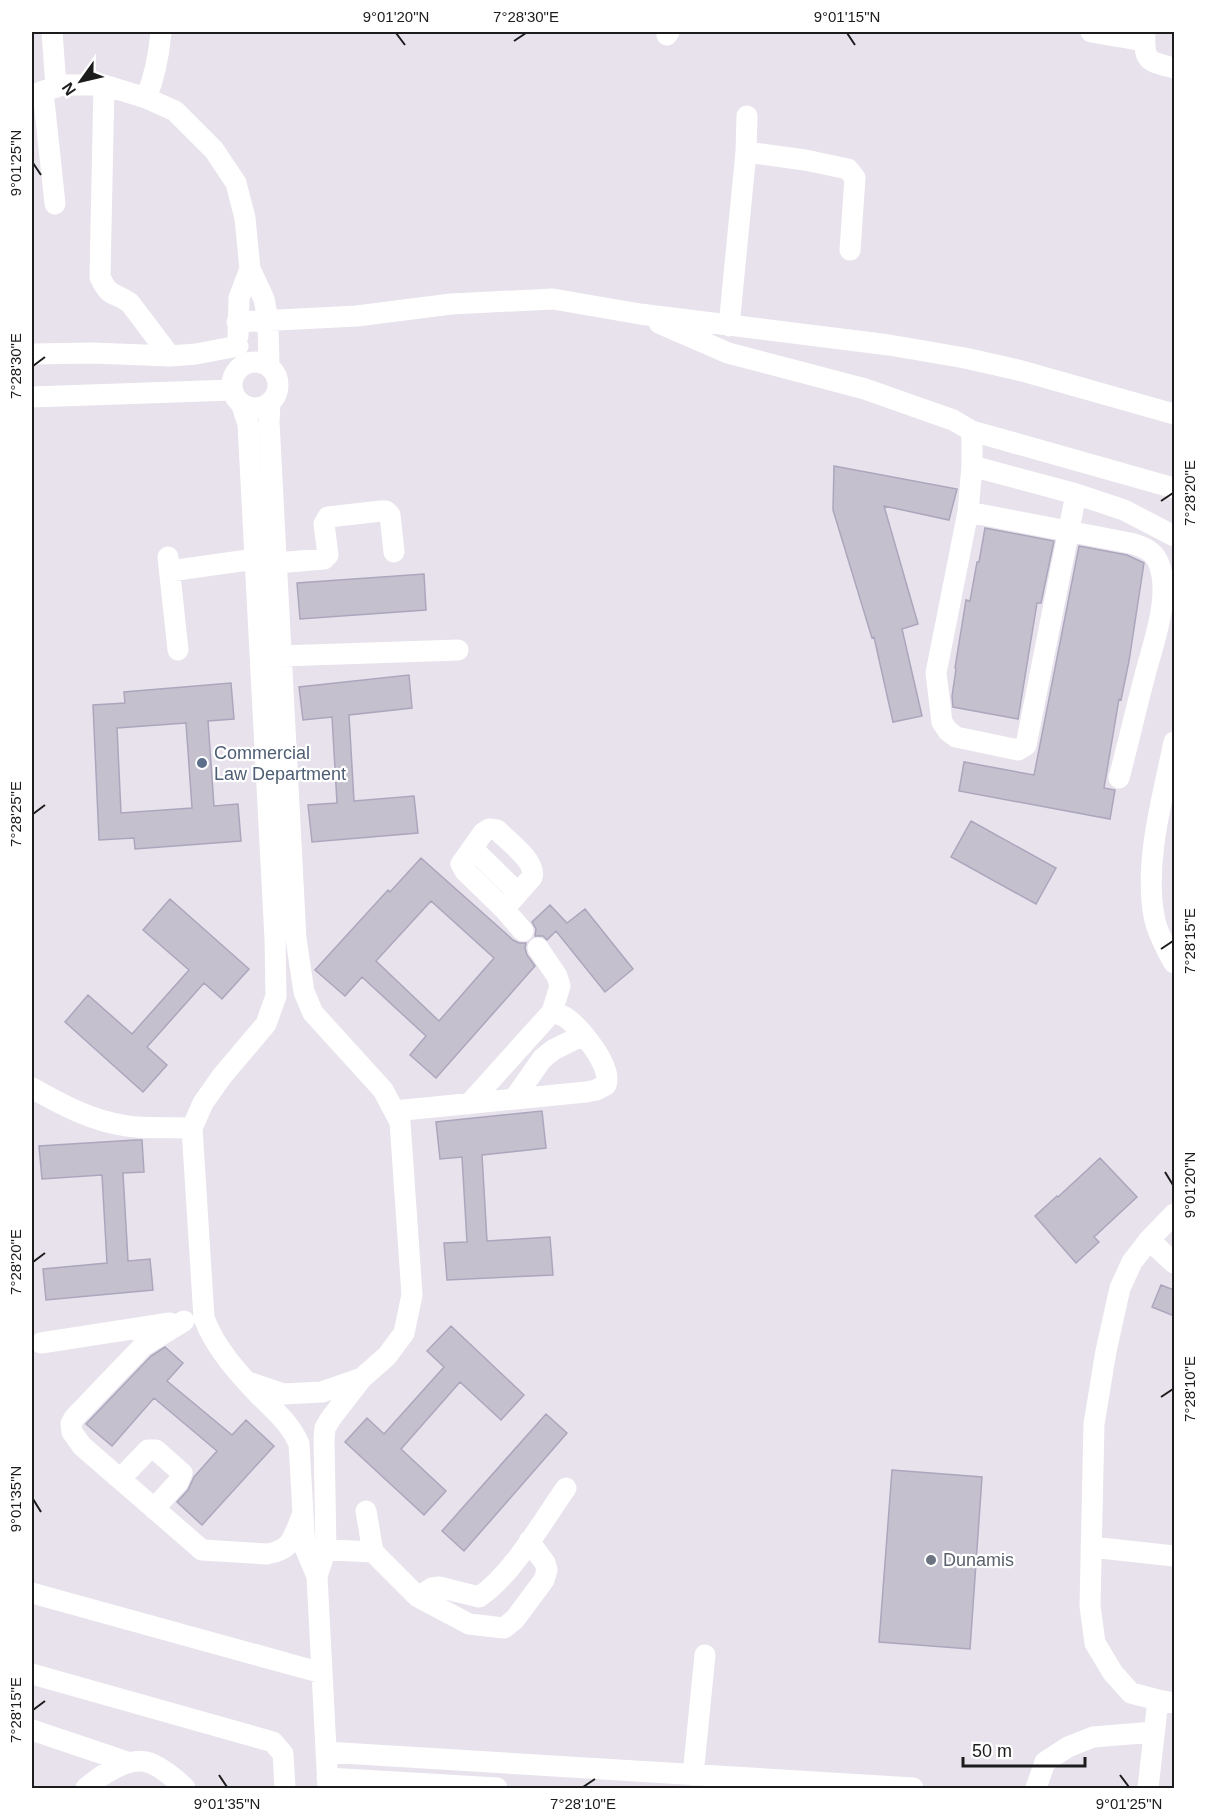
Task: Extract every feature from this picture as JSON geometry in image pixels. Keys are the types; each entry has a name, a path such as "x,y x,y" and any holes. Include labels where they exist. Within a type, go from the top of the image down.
{"street":[{"path":"52,32 44,91 55,204"},
{"path":"146,98 158,60 161,32"},
{"path":"1091,32 1144,36 1144,52 1151,60 1174,68"},
{"path":"44,91 62,85 104,85 146,98 175,111 214,150 236,183 244,218 250,269 264,299 268,321 269,367"},
{"path":"104,85 100,276 110,294 123,297 130,303 170,356"},
{"path":"729,326 746,152 747,116"},
{"path":"746,152 826,163 848,169 855,178 850,250"},
{"path":"239,368 237,322 239,298 250,269"},
{"path":"237,322 357,316 451,304 553,299 640,314 889,345 965,358 1022,371 1174,414"},
{"path":"640,314 728,353 866,389 953,420 972,431 1174,488"},
{"path":"32,354 92,353 170,356 196,354 238,346"},
{"path":"262,416 236,397 232,382 239,368 246,363 262,363 269,367 274,373 278,388 262,416 276,563 296,939 304,992 313,1013 383,1089 400,1122 412,1295 404,1333 387,1356 362,1378 325,1428 316,1549 327,1783 497,1788"},
{"path":"32,396 70,394 236,397 255,408 263,406 255,559 276,996 266,1024 222,1076 203,1103 192,1128 194,1319 214,1339 245,1381 295,1435 298,1444 303,1512 316,1549"},
{"path":"972,431 968,512 936,673 942,722 956,737 1018,750 1027,741 1076,494"},
{"path":"972,466 1076,494 1124,510 1174,537"},
{"path":"276,563 324,559 328,555 324,524 328,517 386,511 390,515 394,552"},
{"path":"968,512 1144,546 1153,554 1160,566 1164,585 1160,618 1119,778"},
{"path":"178,650 169,564 255,559"},
{"path":"281,656 458,650"},
{"path":"1174,742 1158,820 1152,876 1154,918 1174,963"},
{"path":"504,909 532,877 534,871 531,863 497,830 489,830 483,833 461,864 465,871 523,931"},
{"path":"472,848 518,892"},
{"path":"469,1104 552,1012 560,987 557,976 538,948"},
{"path":"394,1111 586,1092 606,1085 607,1075 597,1053 564,1016 552,1012"},
{"path":"514,1099 542,1059 553,1050 583,1035"},
{"path":"32,1088 84,1116 107,1123 130,1127 192,1128"},
{"path":"1148,1788 1154,1732 1166,1701 1131,1693 1113,1673 1095,1643 1090,1606 1094,1424 1106,1351 1120,1288 1132,1262 1174,1214"},
{"path":"1149,1240 1174,1263"},
{"path":"41,1343 194,1319"},
{"path":"194,1319 143,1346 74,1418 71,1424 72,1432 82,1446 202,1550 275,1553 292,1542 303,1512"},
{"path":"245,1381 283,1394 322,1392 362,1378"},
{"path":"120,1479 148,1450 156,1450 182,1473 178,1482 154,1509"},
{"path":"418,1597 432,1588 439,1587 479,1597 486,1592 514,1562 566,1488"},
{"path":"366,1511 373,1552 418,1597 469,1624 504,1628 516,1619 544,1580 547,1570 545,1563 529,1541"},
{"path":"1091,1547 1174,1556"},
{"path":"316,1549 373,1552"},
{"path":"32,1593 322,1673"},
{"path":"693,1775 705,1655"},
{"path":"32,1674 273,1742 283,1754 285,1788"},
{"path":"32,1730 127,1762 149,1762 185,1788"},
{"path":"1036,1788 1045,1762 1068,1747 1093,1737 1154,1732"},
{"path":"326,1752 854,1787 913,1788"},
{"path":"86,1788 96,1779 127,1762"}],"building":[{"path":"834,466 957,489 949,520 884,506 918,624 902,629 922,716 893,722 874,637 872,638 833,510"},
{"path":"985,528 1054,541 1041,603 1037,603 1018,719 953,707 955,668 966,600 970,601"},
{"path":"1079,546 1127,555 1144,563 1129,661 1121,700 1119,699 1104,788 1115,790 1110,819 959,791 964,762 1034,775"},
{"path":"424,574 426,610 300,619 297,583"},
{"path":"409,675 412,708 349,715 354,801 414,796 418,833 312,842 308,805 337,803 332,717 303,720 299,687"},
{"path":"231,683 234,719 208,721 214,806 238,804 241,841 135,849 134,838 99,840 93,705 125,703 124,692","holes":["186,723 192,808 121,813 117,728"]},
{"path":"971,821 1056,868 1036,904 951,857"},
{"path":"421,858 513,940 526,943 527,955 535,966 436,1078 410,1055 426,1036 362,977 345,996 315,970 388,890 390,892","holes":["431,901 494,958 439,1021 376,961"]},
{"path":"170,899 249,969 222,999 204,983 147,1047 167,1065 143,1092 65,1022 88,995 132,1034 189,970 143,930"},
{"path":"550,905 567,923 585,909 633,969 605,992 556,931 547,940 543,936 535,936 536,929 532,922"},
{"path":"542,1111 546,1148 482,1155 487,1241 550,1237 553,1275 447,1280 444,1243 467,1242 462,1157 440,1159 436,1122"},
{"path":"142,1140 144,1172 123,1173 128,1261 150,1259 153,1290 46,1300 43,1269 107,1263 102,1175 42,1179 39,1146"},
{"path":"1100,1158 1137,1197 1094,1237 1099,1242 1076,1263 1035,1216"},
{"path":"1161,1285 1174,1290 1174,1316 1152,1307"},
{"path":"451,1326 524,1395 501,1420 460,1382 401,1449 446,1491 424,1515 345,1442 367,1418 384,1434 444,1367 427,1351"},
{"path":"165,1347 183,1363 167,1381 232,1435 246,1420 274,1446 202,1525 177,1502 188,1490 194,1477 217,1451 154,1398 112,1446 86,1424 151,1356"},
{"path":"546,1414 567,1433 464,1551 442,1531"},
{"name":"Dunamis","path":"892,1470 982,1477 970,1649 879,1642"}],"place":[{"name":"Commercial Law Department","path":"202,763"},
{"name":"Dunamis","path":"931,1560"}]}
